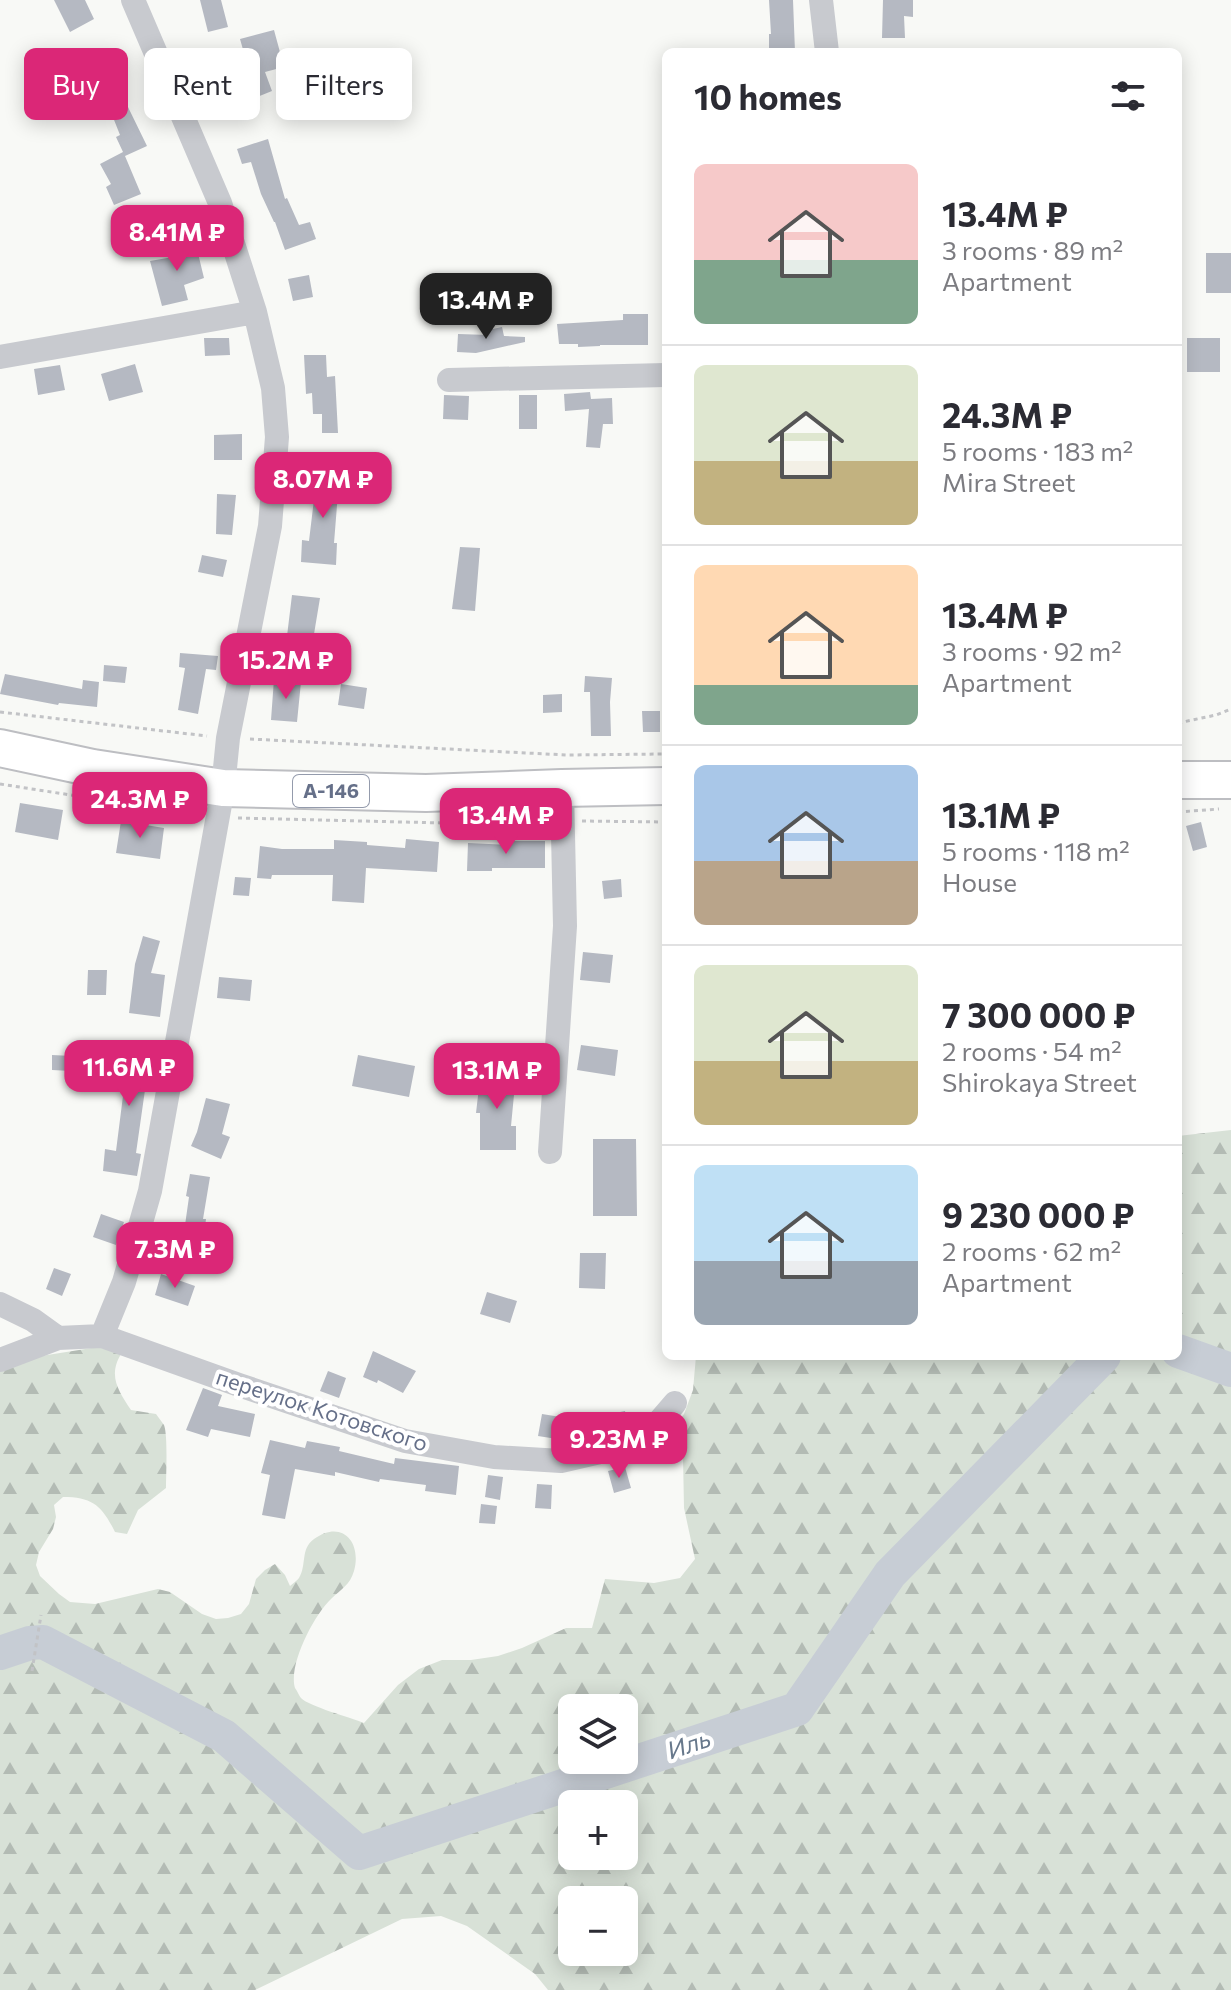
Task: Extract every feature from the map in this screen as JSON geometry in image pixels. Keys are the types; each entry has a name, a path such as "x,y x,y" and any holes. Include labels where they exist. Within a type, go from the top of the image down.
{"highway":[{"name":"А-146","path":"0,748 93,768 223,788 426,793 662,786"},
{"path":"1182,780 1227,783"}],"street":[{"path":"0,1360 58,1338 102,1336 124,1282 150,1191 223,788 228,738 270,526 277,437 273,388 255,312 220,203 133,0"},
{"path":"821,0 827,48"},
{"path":"0,357 255,312"},
{"path":"449,380 662,375"},
{"path":"550,1152 565,926 562,788"},
{"path":"0,1304 33,1320 58,1338"},
{"name":"переулок Котовского","path":"102,1336 405,1441 494,1457 561,1461 613,1449 650,1432 675,1403"}],"path":[{"path":"1182,722 1231,709"},
{"path":"0,712 228,738 566,755 662,754"},
{"path":"1182,810 1227,783"},
{"path":"32,1671 41,1615"}],"green space":[{"path":"1231,1130 1231,1990 548,1990 535,1974 467,1926 441,1916 402,1919 255,1990 0,1990 0,1368 22,1359 98,1347 121,1354 115,1376 122,1396 131,1410 156,1414 164,1425 166,1488 138,1510 127,1534 115,1532 101,1510 89,1501 63,1497 54,1505 56,1517 53,1529 39,1552 36,1565 40,1576 70,1602 95,1604 158,1589 170,1592 202,1614 216,1619 228,1618 241,1614 249,1604 256,1579 265,1570 275,1564 290,1586 299,1578 305,1552 314,1539 333,1531 348,1537 355,1551 354,1571 310,1628 299,1654 294,1678 295,1688 305,1701 364,1723 398,1685 419,1669 442,1660 498,1656 566,1628 592,1628 605,1579 654,1583 680,1578 695,1559 684,1508 683,1456 668,1437 684,1414 693,1390 696,1360 1182,1360 1182,1136"}],"building":[{"path":"54,0 85,0 94,19 70,32"},
{"path":"200,0 221,0 228,27 208,32"},
{"path":"769,0 793,0 795,48 769,48"},
{"path":"883,0 913,0 913,17 904,16 905,38 882,38"},
{"path":"274,30 279,48 276,48 276,69 265,72 272,91 260,96 260,48 243,48 240,39"},
{"path":"128,107 147,146 125,156 141,194 114,205 106,187 111,184 100,164 123,152 116,137 120,135 114,120 128,120"},
{"path":"268,139 285,199 299,225 310,222 316,239 285,250 251,162 242,164 237,149"},
{"path":"195,241 204,278 184,285 188,300 162,306 150,261 173,257 170,247"},
{"path":"1206,253 1231,253 1231,293 1206,293"},
{"path":"309,275 313,297 293,301 288,279"},
{"path":"623,314 648,314 648,345 578,347 578,344 559,344 557,324 623,320"},
{"path":"502,327 504,336 525,337 525,342 476,353 457,352 458,334 489,335 488,330"},
{"path":"204,338 229,338 230,355 205,356"},
{"path":"1187,338 1220,338 1220,372 1187,372"},
{"path":"304,355 326,355 327,377 335,376 338,433 322,433 322,414 313,414 312,393 306,394"},
{"path":"135,364 143,392 109,401 101,374"},
{"path":"60,365 65,390 38,395 34,369"},
{"path":"590,392 591,399 612,398 613,424 603,424 600,448 586,447 589,409 565,411 564,394"},
{"path":"444,395 469,396 468,420 443,419"},
{"path":"519,395 537,395 537,429 519,429"},
{"path":"242,434 242,460 214,460 214,435"},
{"path":"318,466 340,468 334,543 337,543 336,565 301,562 302,540 309,541"},
{"path":"217,494 236,495 232,535 216,534"},
{"path":"460,547 480,548 475,611 452,609"},
{"path":"202,555 227,560 223,577 198,572"},
{"path":"292,595 320,598 313,640 287,636"},
{"path":"180,653 218,656 216,670 206,669 198,714 178,710 185,668 179,667"},
{"path":"104,665 127,667 125,683 103,681"},
{"path":"5,674 82,689 83,680 99,682 97,707 58,705 0,694"},
{"path":"585,676 612,678 611,736 591,736 590,692 584,692"},
{"path":"274,679 301,682 297,722 271,720"},
{"path":"341,684 367,688 364,709 338,705"},
{"path":"562,694 562,712 543,713 543,695"},
{"path":"642,711 660,711 660,732 643,732"},
{"path":"20,803 63,810 58,840 15,832"},
{"path":"121,821 164,828 160,859 116,853"},
{"path":"1201,822 1207,847 1193,851 1186,826"},
{"path":"406,839 439,842 437,872 366,868 364,903 332,901 333,875 272,875 271,879 257,878 260,846 334,849 334,840 405,848"},
{"path":"512,841 545,841 545,868 467,871 468,843 512,845"},
{"path":"235,877 251,878 249,896 233,895"},
{"path":"621,879 622,897 604,899 602,881"},
{"path":"143,936 160,941 151,973 165,975 160,1017 129,1013 135,964"},
{"path":"583,952 613,955 610,983 580,980"},
{"path":"88,970 107,970 106,995 87,995"},
{"path":"219,977 252,980 250,1001 217,998"},
{"path":"125,1042 149,1043 147,1074 151,1075 150,1090 145,1090 136,1153 141,1154 137,1176 103,1171 105,1149 116,1151 124,1088 105,1087 106,1071 119,1072 119,1059 123,1060"},
{"path":"581,1045 618,1050 615,1076 577,1070"},
{"path":"52,1055 72,1056 71,1071 52,1070"},
{"path":"358,1055 415,1066 409,1097 352,1086"},
{"path":"481,1070 516,1074 511,1126 516,1126 516,1150 480,1150 480,1113 476,1113"},
{"path":"206,1098 230,1104 222,1134 230,1137 221,1159 191,1146"},
{"path":"593,1139 636,1139 637,1216 593,1216"},
{"path":"190,1174 210,1177 203,1219 206,1219 204,1234 184,1232"},
{"path":"101,1214 124,1222 116,1245 93,1237"},
{"path":"580,1253 606,1253 605,1289 579,1288"},
{"path":"54,1268 71,1274 62,1296 46,1289"},
{"path":"161,1274 195,1286 188,1306 155,1295"},
{"path":"487,1292 517,1301 510,1323 480,1314"},
{"path":"373,1351 416,1371 403,1393 378,1380 377,1383 363,1377"},
{"path":"328,1371 346,1378 339,1398 320,1391"},
{"path":"203,1388 222,1395 218,1406 255,1414 250,1437 211,1429 208,1437 186,1430"},
{"path":"625,1411 628,1426 608,1435 576,1442 538,1436 542,1414 573,1419 600,1412 601,1416"},
{"path":"270,1440 305,1448 307,1441 340,1447 339,1451 394,1464 395,1458 459,1466 456,1495 425,1491 426,1485 380,1479 379,1482 335,1472 335,1476 295,1469 285,1519 262,1515 270,1475 261,1473"},
{"path":"625,1467 631,1488 614,1493 608,1471"},
{"path":"488,1475 503,1477 500,1500 485,1497"},
{"path":"537,1484 552,1485 551,1509 535,1508"},
{"path":"481,1504 497,1506 495,1524 479,1523"}],"waterway":[{"name":"Иль","path":"1182,1352 1231,1370"},
{"name":"Иль","path":"0,1653 43,1642 224,1736 359,1853 797,1709 890,1574 1100,1360"}]}
